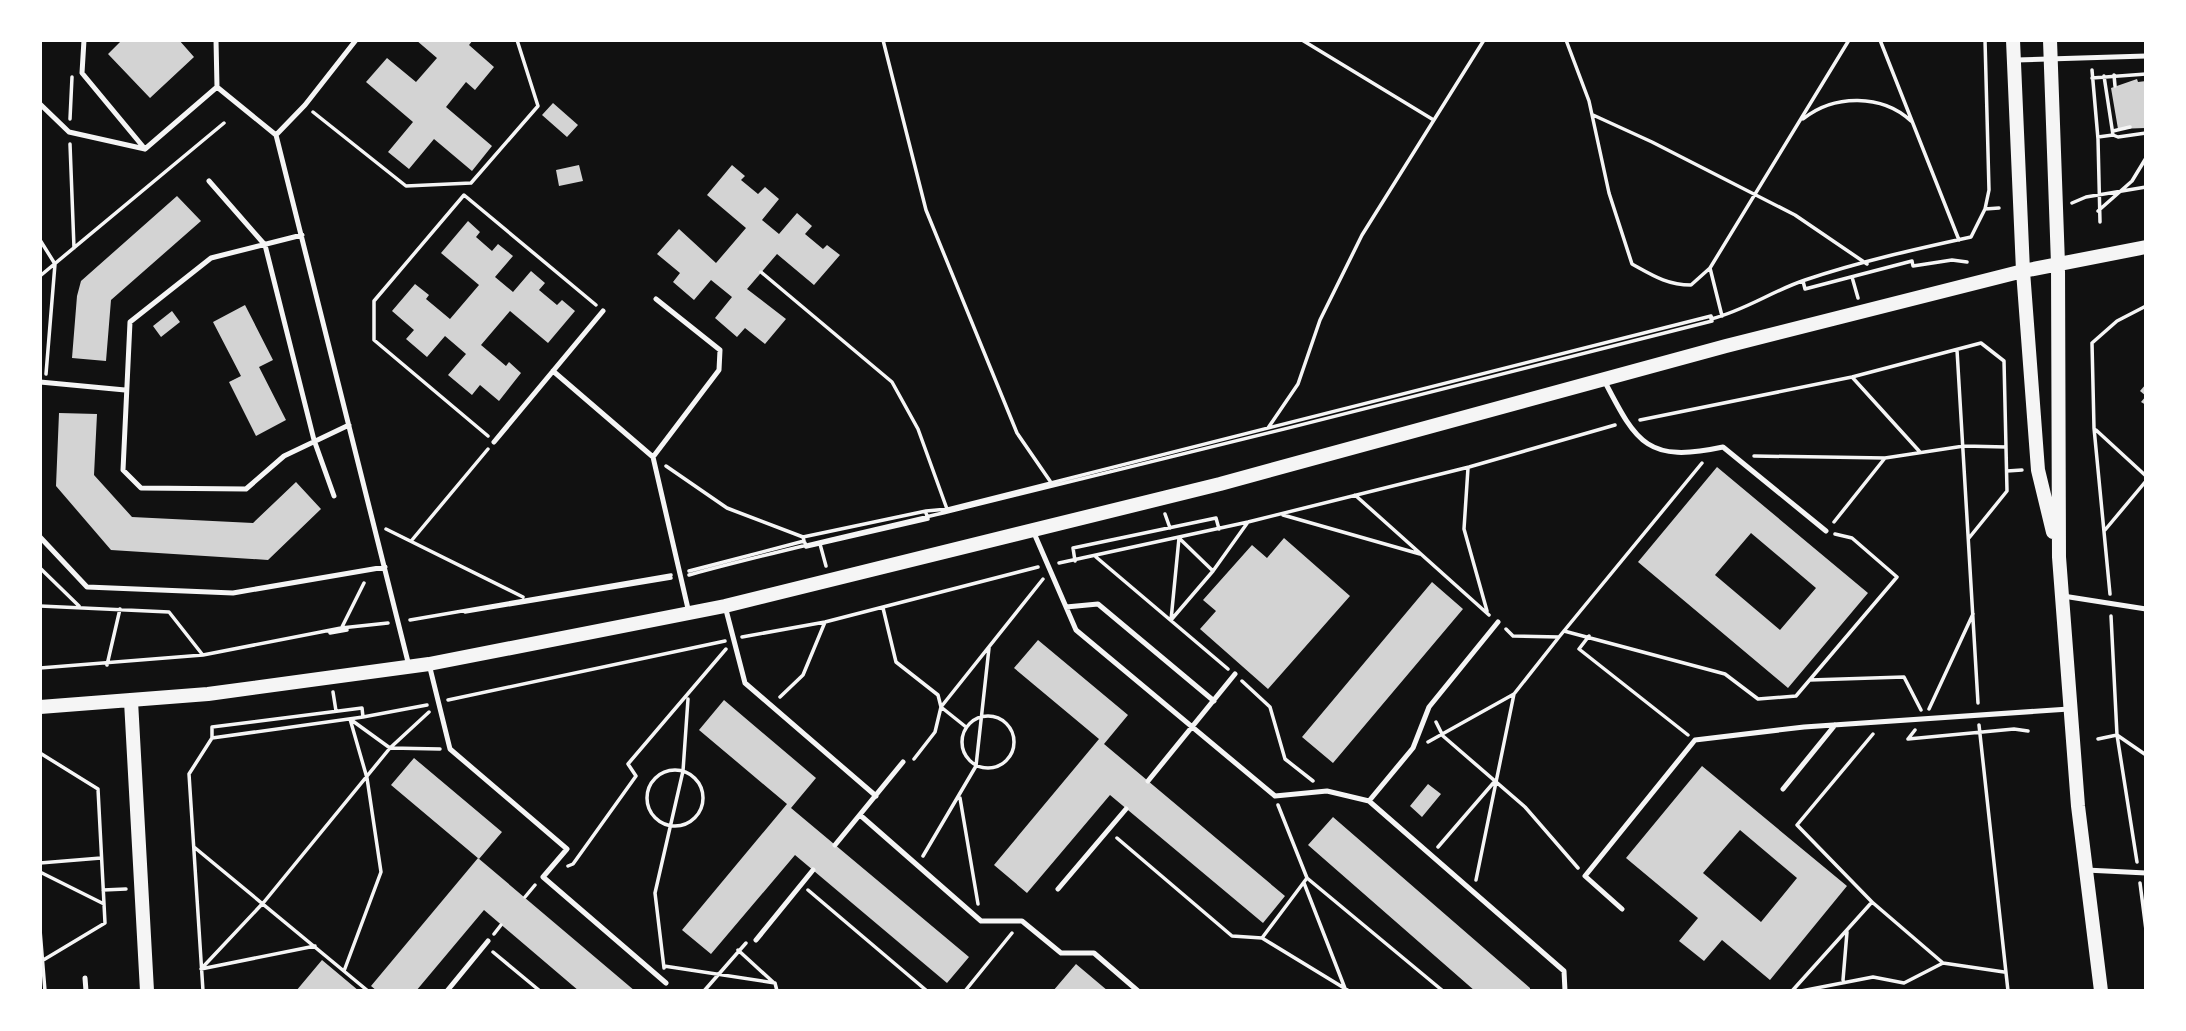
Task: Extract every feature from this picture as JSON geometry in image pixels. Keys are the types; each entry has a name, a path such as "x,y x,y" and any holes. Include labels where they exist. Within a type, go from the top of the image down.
{"main road":[{"path":"2013,40 2023,271 2038,470 2059,557"},
{"path":"2050,40 2058,264 2059,557 2085,870 2101,991"},
{"path":"40,707 208,694 429,664 725,606 1033,531 2023,271 2146,247"},
{"path":"131,701 147,991"}],"lane":[{"path":"84,40 82,73 145,149"},
{"path":"216,40 217,87 276,135 409,666"},
{"path":"276,135 305,105 356,40"},
{"path":"2014,60 2146,56"},
{"path":"145,149 217,87"},
{"path":"40,104 69,132 145,149"},
{"path":"209,181 265,245 314,440 334,496"},
{"path":"302,235 211,258 130,322 122,470 141,488 246,489 284,456 349,425"},
{"path":"653,457 719,370 720,358 720,350 656,299"},
{"path":"494,442 603,311"},
{"path":"554,371 653,457 689,613"},
{"path":"1604,379 1626,422 1647,446 1664,452 1723,447 1826,531"},
{"path":"43,382 125,390"},
{"path":"1033,531 1076,630 1275,796 1327,791 1369,801 1564,971 1566,991"},
{"path":"40,537 87,587 233,593 385,568"},
{"path":"2062,596 2146,609"},
{"path":"1066,607 1098,604 1214,701"},
{"path":"725,606 745,683 876,796"},
{"path":"1369,801 1413,748 1429,707 1498,622"},
{"path":"429,664 450,749 567,849 542,877 666,983"},
{"path":"1148,781 1235,674"},
{"path":"1622,909 1585,876 1695,740 1835,724 2070,709"},
{"path":"1783,789 1835,724"},
{"path":"835,845 904,762"},
{"path":"1058,889 1126,809"},
{"path":"860,815 981,921 1022,921 1061,953 1094,953 1138,991"},
{"path":"756,940 813,870"},
{"path":"2085,870 2146,873"},
{"path":"447,991 486,943"},
{"path":"85,978 86,991"}],"path":[{"path":"305,105 407,186 471,183 538,106 517,40"},
{"path":"883,40 926,210 1017,433 1050,481"},
{"path":"1302,40 1432,120"},
{"path":"948,511 1050,481 1269,430 1298,384 1320,320 1362,234 1484,40"},
{"path":"1566,40 1592,115 1609,193 1632,264 1662,281 1677,285 1691,285 1710,268 1849,40"},
{"path":"1880,40 1959,240"},
{"path":"40,669 203,656 341,630 398,623 525,599 682,575 804,541 926,513 948,511 1711,316 1711,319 1749,308 1803,281 1971,237 1985,209 1989,190 1985,40"},
{"path":"2092,70 2098,137 2100,222"},
{"path":"2092,78 2146,74"},
{"path":"2114,75 2115,86"},
{"path":"2104,76 2113,133"},
{"path":"1799,122 1825,106 1869,100 1898,109 1913,122"},
{"path":"1592,115 1652,142 1753,197 1795,215 1867,264"},
{"path":"40,276 224,123"},
{"path":"2098,137 2130,127"},
{"path":"2113,133 2146,133"},
{"path":"2098,211 2132,181 2146,158"},
{"path":"2070,204 2098,195 2146,187"},
{"path":"412,540 494,442 374,340 374,301 464,195 603,311"},
{"path":"1985,209 1999,208"},
{"path":"40,240 55,264 43,382"},
{"path":"1803,281 1805,289 1912,261 1913,266 1952,260 1967,262"},
{"path":"1710,268 1722,316"},
{"path":"761,272 892,382 918,429 948,511"},
{"path":"1852,277 1861,312"},
{"path":"2146,306 2117,321 2092,343 2094,428 2105,530 2117,735 2146,930"},
{"path":"1926,358 1981,343 2004,360 2007,491 1969,538"},
{"path":"1957,350 1980,734 2008,991"},
{"path":"1853,377 1920,452"},
{"path":"2094,428 2146,478 2105,530"},
{"path":"1734,456 1885,458 1964,446 2006,447"},
{"path":"1413,748 1443,736 1514,694 1713,449"},
{"path":"653,457 727,508 804,541 806,547 928,519 926,513"},
{"path":"1564,631 1725,674 1758,699 1796,696 1897,576 1852,538 1826,531 1885,458"},
{"path":"1469,467 1464,529 1488,613"},
{"path":"1355,495 1513,636 1559,637"},
{"path":"1281,514 1422,554"},
{"path":"1075,561 1073,548 1216,518 1219,529"},
{"path":"1171,620 1213,571 1248,522"},
{"path":"374,524 412,540 525,599"},
{"path":"1171,620 1180,538 1213,571"},
{"path":"820,544 829,579"},
{"path":"1096,557 1235,674 1270,707 1284,759 1327,791"},
{"path":"40,568 79,606"},
{"path":"912,761 935,732 941,707 1051,569"},
{"path":"341,630 372,570"},
{"path":"40,606 169,611 203,656"},
{"path":"107,665 120,608"},
{"path":"883,608 896,663 938,695 941,707 966,727"},
{"path":"1973,612 1944,681 1908,739 2014,729 2028,731"},
{"path":"772,705 803,675 825,622"},
{"path":"40,669 203,657 341,630"},
{"path":"1589,636 1579,649 1668,723 1695,740"},
{"path":"525,897 542,877 573,864 636,775 628,764 688,697 734,639"},
{"path":"918,865 976,766 984,716 990,646"},
{"path":"1810,680 1904,677 1924,717"},
{"path":"1474,893 1514,694"},
{"path":"666,983 655,893 683,771 688,697"},
{"path":"201,969 264,902 390,748 439,702"},
{"path":"1429,707 1443,736 1496,780 1585,876"},
{"path":"212,738 212,727 362,708 363,717"},
{"path":"984,716 1000,719 1008,724 1014,735 1011,756 999,766 990,769 976,766 963,750 961,740 966,727 984,716"},
{"path":"344,971 382,872 367,778 350,719 390,748 422,751 450,749"},
{"path":"1883,721 1797,825 1872,902 1943,962 2004,972"},
{"path":"2098,739 2117,735 2146,755"},
{"path":"40,753 98,789 105,923 41,961"},
{"path":"683,771 699,782 704,802 701,811 691,822 672,827 652,814 647,800 648,790 656,777 665,772 683,771"},
{"path":"1430,855 1496,780"},
{"path":"190,783 202,991"},
{"path":"960,796 981,921"},
{"path":"1275,796 1348,991"},
{"path":"1109,829 1232,936 1262,938 1344,985"},
{"path":"194,846 368,991"},
{"path":"40,863 102,858"},
{"path":"40,872 104,904"},
{"path":"1262,938 1306,880"},
{"path":"1306,880 1443,991"},
{"path":"803,885 927,991"},
{"path":"103,890 142,888"},
{"path":"1792,991 1872,902"},
{"path":"965,991 1022,921"},
{"path":"40,930 46,991"},
{"path":"1843,981 1847,930"},
{"path":"704,991 738,950 756,940"},
{"path":"486,943 540,991"},
{"path":"201,969 315,946"},
{"path":"738,950 775,983 777,991"},
{"path":"1801,991 1873,977 1904,983 1943,962"},
{"path":"664,966 775,983"},
{"path":"1429,991 1433,982"},
{"path":"1356,991 1365,991"}],"building":[{"path":"122,40 179,40 194,57 150,98 108,54"},
{"path":"416,40 473,40 469,45 494,67 475,90 466,82 446,107 492,146 472,171 434,139 409,169 388,152 413,122 366,82 387,58 416,82 437,58"},
{"path":"2137,79 2138,82 2146,81 2145,128 2118,129 2111,88"},
{"path":"553,103 578,125 567,137 542,115"},
{"path":"579,165 583,181 559,186 556,170"},
{"path":"732,165 745,176 741,180 758,194 765,187 779,199 762,220 779,234 797,213 812,226 805,234 823,249 827,245 840,255 814,285 777,254 747,289 786,319 765,344 745,328 737,337 715,318 732,297 711,280 694,300 673,282 680,273 657,254 679,229 716,263 746,228 707,195"},
{"path":"177,196 201,221 111,300 106,361 72,358 77,296 81,281"},
{"path":"468,221 480,232 476,237 492,251 498,244 513,256 495,277 513,292 531,271 545,283 539,290 557,305 562,300 575,311 548,343 510,311 481,345 506,366 509,362 521,373 499,401 480,385 472,395 448,375 466,354 445,336 427,357 406,339 414,330 392,311 415,284 429,295 426,299 450,319 479,285 441,253"},
{"path":"245,305 273,360 259,367 286,420 256,436 229,382 241,376 213,322"},
{"path":"172,311 180,322 161,337 153,326"},
{"path":"2146,384 2146,396 2140,391"},
{"path":"59,413 97,414 94,475 132,517 253,523 296,482 321,509 268,560 111,550 56,486"},
{"path":"1717,467 1868,593 1788,688 1638,562","holes":["1751,533 1816,588 1780,630 1715,575"]},
{"path":"1284,538 1350,596 1268,689 1200,629 1216,611 1203,600 1252,545 1267,558"},
{"path":"1432,582 1463,609 1333,763 1302,737"},
{"path":"1038,640 1128,715 1104,744 1285,896 1263,923 1110,795 1027,893 994,865 1099,739 1014,668"},
{"path":"724,700 816,778 791,808 969,957 947,983 795,855 711,954 682,930 787,804 699,730"},
{"path":"414,758 502,832 479,859 391,785"},
{"path":"1702,766 1847,886 1770,980 1722,940 1704,961 1679,941 1698,918 1626,858","holes":["1740,830 1797,878 1761,922 1703,873"]},
{"path":"1428,784 1441,794 1422,817 1410,806"},
{"path":"1333,817 1530,988 1530,991 1475,991 1308,845"},
{"path":"478,858 635,991 579,991 484,910 416,991 377,991 371,986"},
{"path":"322,960 359,991 296,991"},
{"path":"1076,964 1108,991 1053,991"}]}
